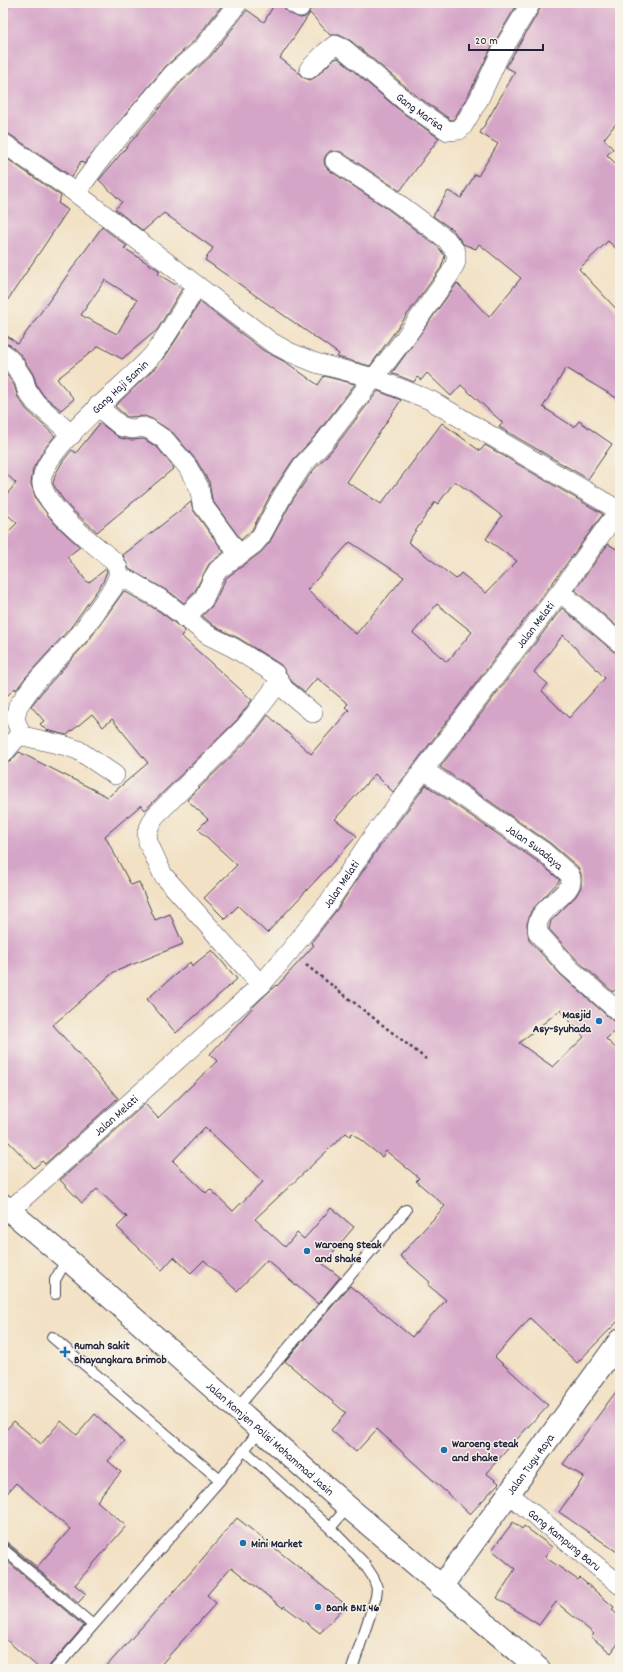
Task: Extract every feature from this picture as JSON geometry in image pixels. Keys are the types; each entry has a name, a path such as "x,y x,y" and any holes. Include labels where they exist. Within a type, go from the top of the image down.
{"main road":[{"name":"Jalan Komjen Polisi Mohammad Jasin","path":"5,1211 67,1259 348,1508 539,1669"},
{"name":"Jalan Tugu Raya","path":"441,1587 620,1340"}],"street":[{"path":"76,193 103,156 173,74 202,49 238,3"},
{"name":"Gang Marisa","path":"308,69 335,45 344,49 410,104 448,131 459,130 479,99 500,54 531,3"},
{"path":"3,143 76,193 271,342 289,352 316,363 374,378 430,400 619,511"},
{"path":"184,618 203,600 212,578 218,570 239,555 261,536 283,495 302,466 324,442 406,338 450,274 456,262 456,252 446,239 391,198 335,161"},
{"name":"Gang Haji Samin","path":"118,576 118,568 114,561 69,522 47,498 42,483 43,471 56,453 97,406 154,353 197,286"},
{"path":"3,353 13,363 24,380 27,392 36,403 72,435"},
{"path":"97,406 112,421 122,427 133,429 142,427 149,429 165,440 187,466 199,487 202,504 239,555"},
{"name":"Jalan Melati","path":"5,1211 261,985 329,902 373,836 560,592 619,511"},
{"path":"115,775 78,750 66,746 12,743 19,730 15,719 18,706 33,685 80,634 113,588 118,576 130,580 208,635 234,648 269,670 280,681 284,689 313,713"},
{"path":"560,592 620,643"},
{"path":"261,985 163,875 148,842 147,832 155,816 245,727 280,681"},
{"name":"Jalan Swadaya","path":"424,770 544,852 570,875 571,883 568,889 544,912 539,919 537,925 538,933 568,967 620,1013"},
{"name":"Gang Kampung Baru","path":"509,1494 620,1585"}],"lane":[{"path":"236,1409 406,1210"},
{"path":"55,1294 55,1280 67,1259"},
{"path":"52,1338 220,1480"},
{"path":"55,1669 220,1480 260,1430"},
{"path":"244,1450 330,1528 363,1562 373,1577 376,1588 376,1597 352,1669"},
{"path":"330,1528 348,1508"},
{"path":"3,1550 93,1625"}],"path":[{"path":"289,952 426,1059"}],"building":[{"path":"12,3 224,3 194,41 165,67 84,164 81,161 72,177 9,134 3,132 3,13"},
{"path":"275,3 282,3 287,12 300,18 305,17 309,13 310,3 518,3 491,48 469,94 454,119 451,120 417,96 351,41 339,35 330,35 310,13 280,58 302,77 310,80 316,77 333,60 338,58 403,113 439,138 400,191 341,152 330,151 324,160 325,166 329,170 385,207 438,247 445,256 441,268 370,366 337,357 339,354 205,260 213,248 164,213 143,231 115,209 122,202 99,180 181,82 211,56 247,10 264,22"},
{"path":"542,3 620,3 620,118 604,139 613,149 607,155 620,168 620,252 608,241 579,269 620,313 620,400 566,368 543,407 574,427 579,421 612,444 588,479 499,427 503,423 461,385 451,396 427,373 421,380 417,377 414,382 392,373 457,283 489,317 521,278 479,244 476,249 463,244 453,230 433,216 448,191 461,198 475,174 478,176 498,144 480,133 515,72 506,67"},
{"path":"3,156 61,196 58,203 68,210 3,307"},
{"path":"102,227 127,246 124,248 160,271 158,274 182,289 157,330 122,359 99,346 57,379 74,399 61,410 44,396 37,386 33,374 21,355 10,345 3,342 3,333 18,344","holes":["105,280 137,300 117,334 81,315"]},
{"path":"200,302 264,351 287,363 318,385 324,376 355,384 316,435 293,460 273,490 252,530 241,540 212,500 209,482 196,460 173,433 145,416 127,417 115,406 163,360"},
{"path":"3,369 14,385 18,397 27,410 55,436 44,449 33,469 31,484 36,499 54,523 80,547 67,557 88,583 106,569 107,571 103,582 71,627 16,690 15,688 3,700 3,537 17,523 3,511 3,499 16,483 3,471"},
{"path":"378,391 401,400 347,482 381,504 442,423 480,451 485,445 603,514 551,585 393,792 375,774 335,819 357,836 267,933 238,906 225,919 204,898 237,865 198,829 208,819 187,800 253,735 268,715 311,754 349,710 345,707 348,704 317,678 305,692 292,682 281,665 240,639 214,626 202,616 213,605 226,578 260,553 269,543 292,501 311,473 333,449","holes":["455,481 502,516 486,539 517,561 486,593 461,573 456,579 408,542 435,502 438,504","350,542 404,577 356,634 307,590","437,604 472,632 447,662 413,633"]},
{"path":"100,423 120,438 131,440 144,439 158,448 174,468 97,532 70,508 53,484 55,475 63,461 72,450 76,453"},
{"path":"191,502 193,510 224,552 209,564 194,593 184,603 171,593 129,569 123,555"},
{"path":"608,544 620,551 620,629 575,590"},
{"path":"124,591 159,611 185,631 181,636 252,700 237,720 145,810 141,805 105,836 131,885 139,882 155,920 170,914 183,944 114,972 53,1025 118,1098 45,1164 42,1161 34,1168 3,1136 3,765 11,761 19,752 108,797 148,763 112,719 103,727 92,714 67,735 46,730 40,724 44,721 31,706 89,640"},
{"path":"562,608 613,651 620,654 620,984 613,992 576,959 549,929 551,921 576,896 581,887 581,874 578,867 550,843 440,767","holes":["563,635 605,678 569,718 542,691 548,684 534,672"]},
{"path":"426,785 537,861 560,880 531,911 527,924 529,940 561,975 613,1021 620,1024 620,1026 606,1039 620,1052 620,1319 577,1363 530,1318 495,1357 548,1405 486,1473 499,1483 470,1514 377,1429 356,1452 331,1430 346,1413 285,1361 350,1286 412,1337 446,1300 428,1285 430,1282 400,1256 445,1206 416,1181 419,1178 386,1151 382,1157 352,1133 350,1136 346,1133 255,1219 285,1247 297,1233 304,1239 331,1208 354,1227 323,1264 340,1277 318,1304 267,1260 237,1291 204,1260 191,1273 174,1257 162,1270 117,1227 127,1217 97,1189 82,1203 60,1180 145,1104 158,1118 217,1061 210,1054 255,1005 276,985 277,986 314,945 311,943 338,908 377,850","holes":["560,1010 584,1037 553,1067 519,1043","205,1127 263,1182 233,1211 210,1189 206,1193 173,1161"]},
{"path":"212,950 237,979 176,1033 147,999 190,962 192,966"},
{"path":"620,1386 620,1554 559,1512 584,1477 563,1464"},
{"path":"95,1414 125,1441 108,1461 121,1472 97,1501 126,1526 75,1585 86,1594 78,1603 7,1544 3,1543 3,1539 37,1567 70,1529 16,1483 3,1498 3,1433 14,1421 41,1444 61,1421 77,1435"},
{"path":"237,1518 346,1605 320,1633 284,1606 283,1608 231,1567 207,1595 216,1603 157,1669 104,1669 192,1571"},
{"path":"513,1522 522,1529 524,1526 552,1547 545,1557 578,1580 580,1578 614,1607 612,1610 620,1617 620,1641 611,1653 591,1637 594,1634 556,1602 539,1625 497,1598 515,1569 492,1550"},
{"path":"3,1558 84,1626 50,1665 49,1669 40,1669 3,1637"}],"place":[{"name":"Masjid Asy-Syuhada","path":"599,1021"},
{"name":"Waroeng Steak and Shake","path":"307,1251"},
{"name":"Rumah Sakit Bhayangkara Brimob","path":"65,1352"},
{"name":"Waroeng steak and shake","path":"444,1450"},
{"name":"Mini Market","path":"243,1543"},
{"name":"Bank BNI 46","path":"318,1607"}]}
